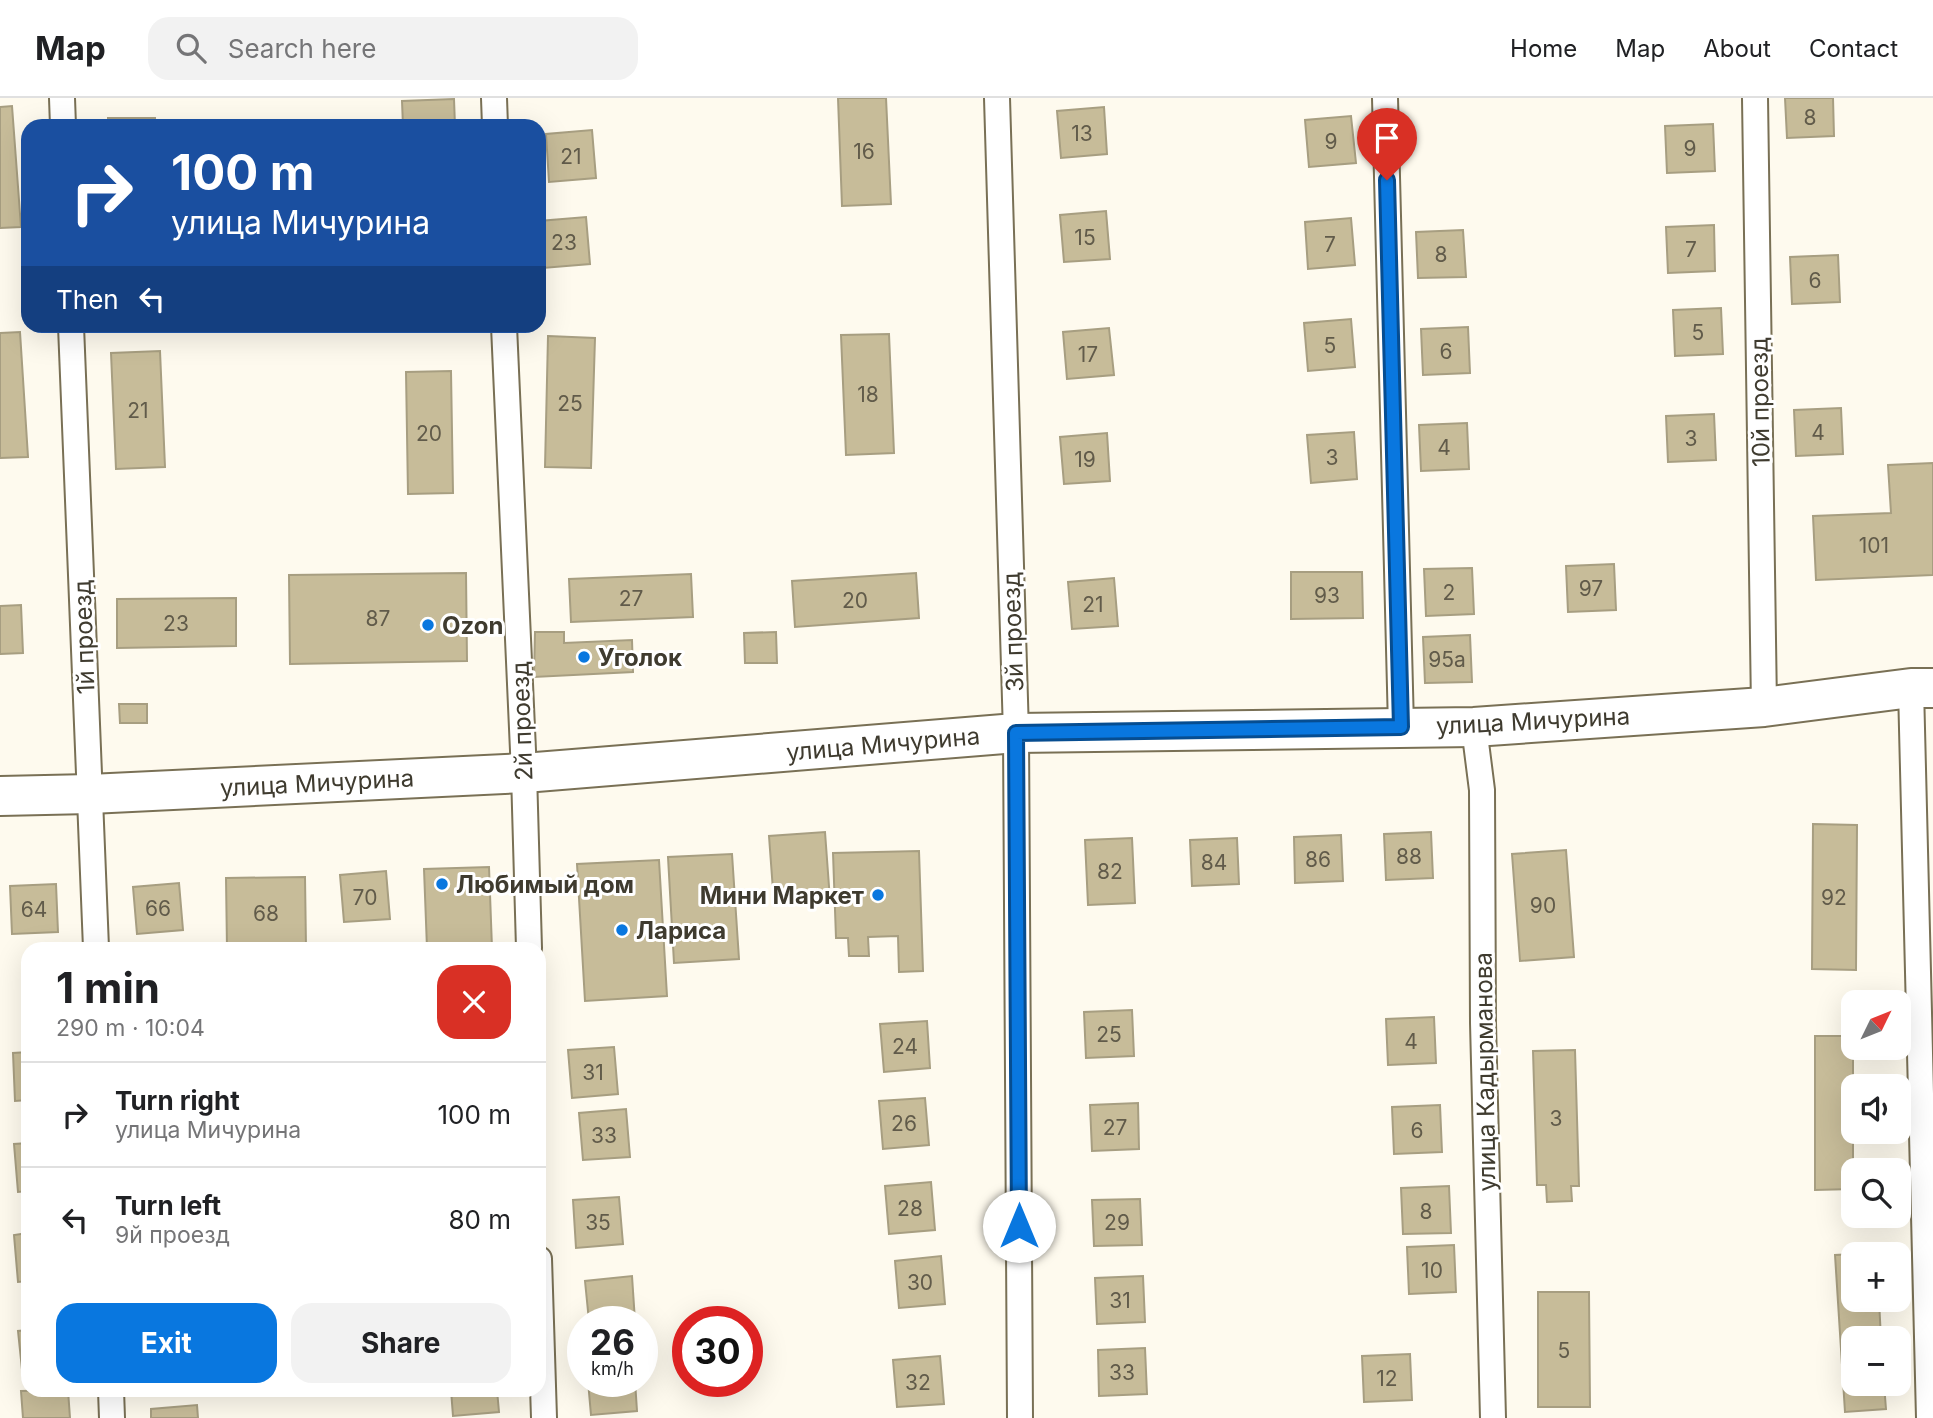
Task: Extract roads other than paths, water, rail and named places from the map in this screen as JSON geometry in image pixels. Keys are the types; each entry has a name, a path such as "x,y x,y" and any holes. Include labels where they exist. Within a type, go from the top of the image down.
{"main road":[{"name":"улица Мичурина","path":"0,796 524,773 1016,733 1474,727 1764,707 1922,688"}],"street":[{"path":"62,98 64,119"},
{"path":"494,98 495,119"},
{"name":"3й проезд","path":"997,98 1016,733 1020,1418"},
{"path":"1385,98 1401,727"},
{"name":"10й проезд","path":"1755,98 1764,707"},
{"name":"1й проезд","path":"71,333 96,942"},
{"name":"2й проезд","path":"504,333 529,942"},
{"path":"1922,688 1929,1418"},
{"name":"улица Кадырманова","path":"1474,727 1482,790 1483,1023 1493,1418"},
{"path":"111,1397 112,1418"},
{"path":"543,1397 544,1418"}],"place":[{"name":"Ozon","path":"428,625"},
{"name":"Уголок","path":"584,657"},
{"name":"Любимый дом","path":"442,884"},
{"name":"Мини Маркет","path":"878,895"},
{"name":"Лариса","path":"622,930"}]}
